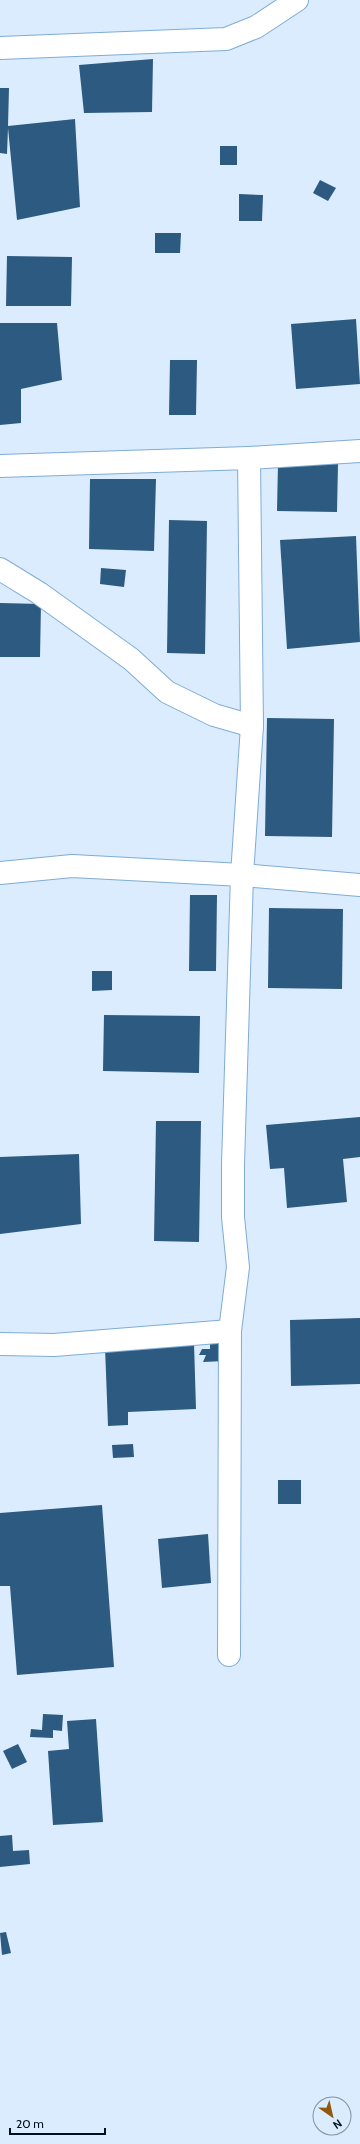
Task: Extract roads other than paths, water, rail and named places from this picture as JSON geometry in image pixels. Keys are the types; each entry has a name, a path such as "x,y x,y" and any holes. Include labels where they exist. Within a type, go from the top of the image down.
{"street":[{"path":"0,48 226,39 256,27 297,0"},
{"path":"0,466 249,458 360,451"},
{"path":"229,1655 230,1331 238,1267 233,1217 233,1164 242,875 252,726 249,458"},
{"path":"0,569 39,593 131,659 167,692 214,715 252,726"},
{"path":"0,873 72,866 242,875 360,885"},
{"path":"0,1344 54,1345 230,1331"}]}
